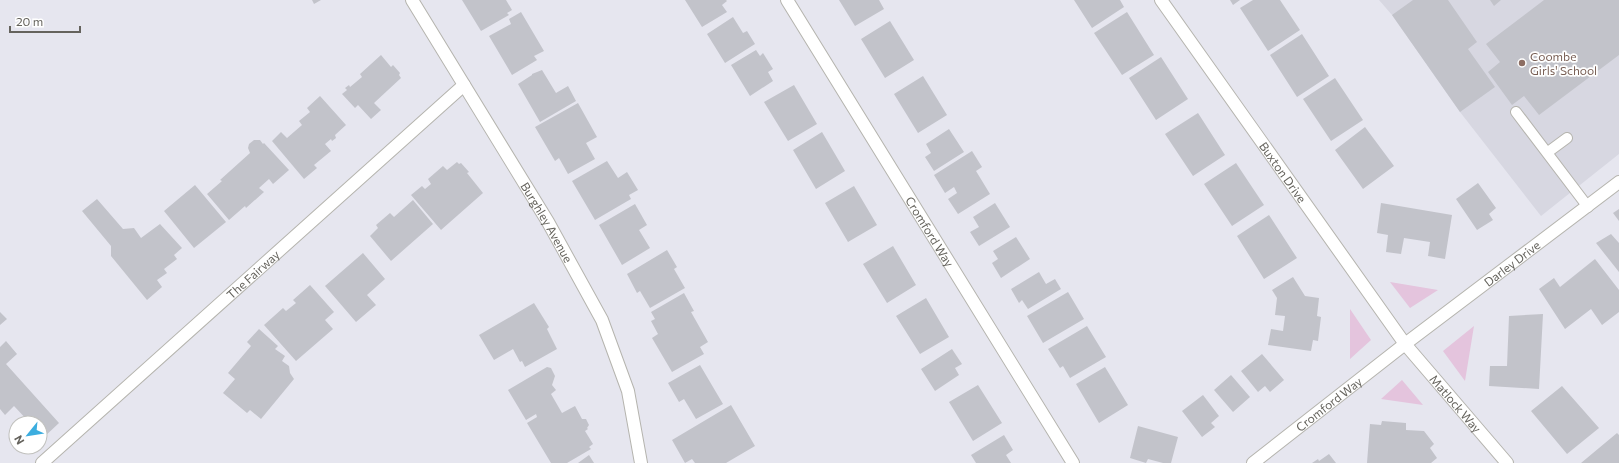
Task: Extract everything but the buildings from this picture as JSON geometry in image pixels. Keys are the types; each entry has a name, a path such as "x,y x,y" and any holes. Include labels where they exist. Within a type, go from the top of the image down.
{"street":[{"name":"Burghley Avenue","path":"412,0 548,222 602,320 628,391 641,463"},
{"name":"Cromford Way","path":"787,0 1073,463"},
{"name":"Buxton Drive","path":"1161,0 1405,344"},
{"name":"The Fairway","path":"42,463 464,85"},
{"name":"Darley Drive","path":"1405,344 1619,182"},
{"name":"Cromford Way","path":"1252,463 1405,344"},
{"name":"Matlock Way","path":"1405,344 1507,463"}],"lane":[{"path":"1516,112 1588,206"},
{"path":"1548,152 1568,138"}],"shaded area":[{"name":"Coombe Girls' School","path":"1379,0 1619,0 1619,154 1541,216 1460,112 1392,15"},
{"path":"1390,282 1438,290 1410,308"},
{"path":"1350,309 1371,340 1350,359"},
{"path":"1474,326 1465,381 1443,351"},
{"path":"1402,380 1423,405 1381,399"}],"place":[{"name":"Coombe Girls' School","path":"1522,63"}]}
